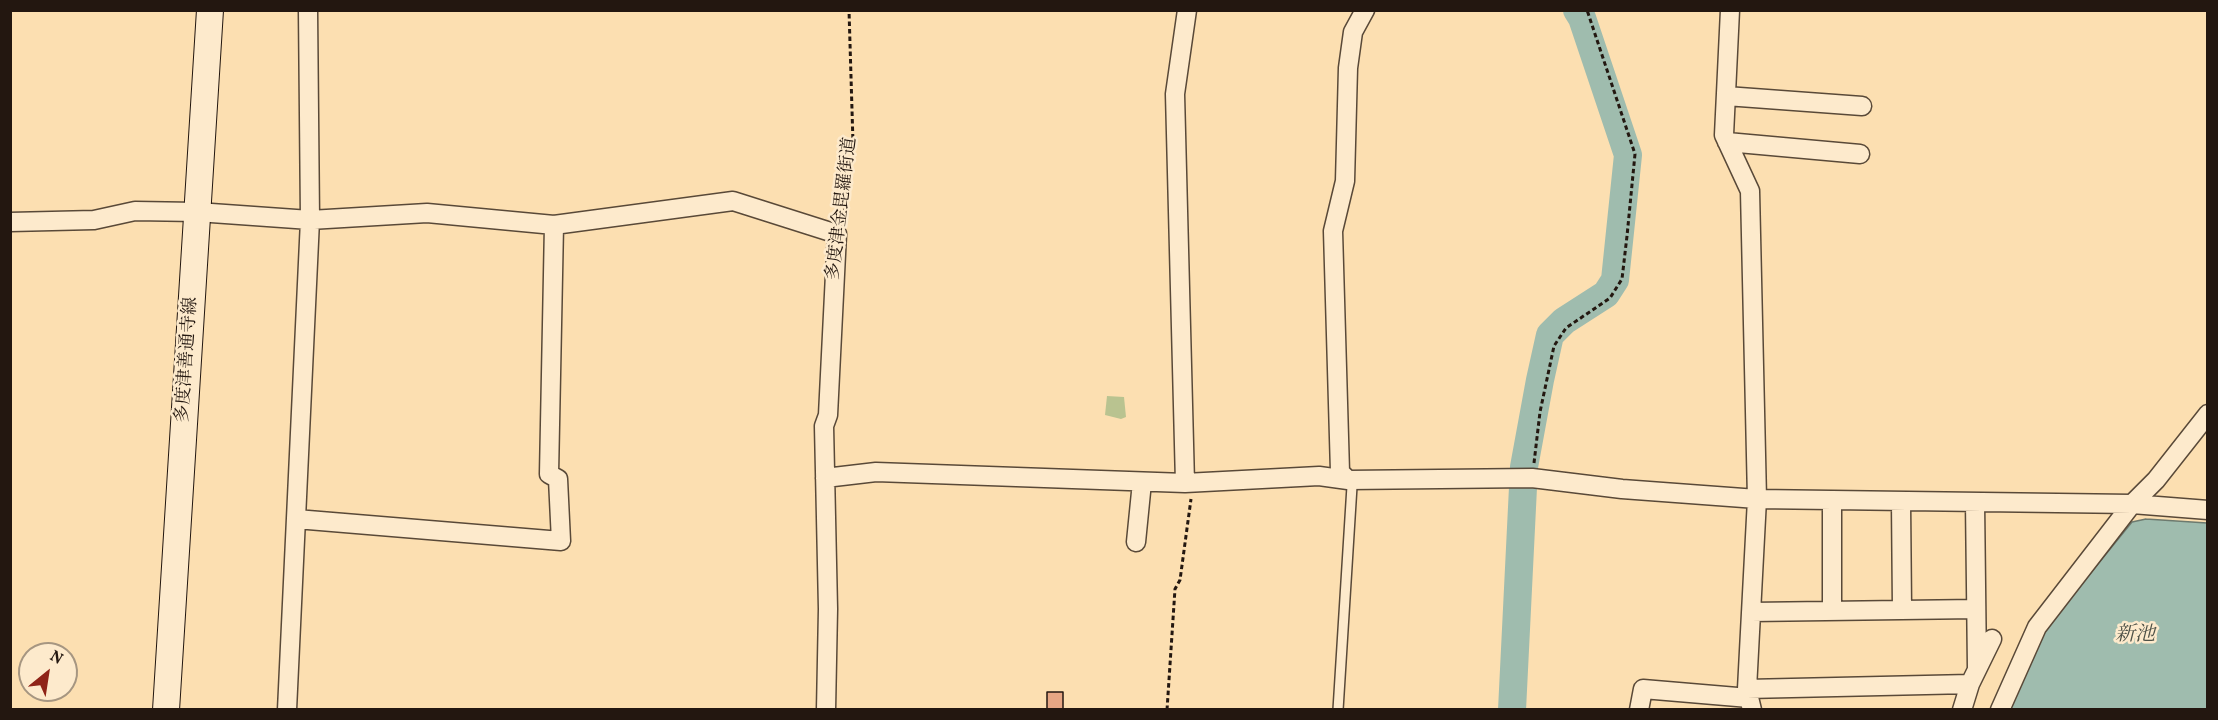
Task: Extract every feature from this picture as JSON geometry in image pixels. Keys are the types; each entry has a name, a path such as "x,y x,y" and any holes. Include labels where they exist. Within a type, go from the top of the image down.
{"main road":[{"name":"多度津善通寺線","path":"166,710 210,10"}],"street":[{"path":"287,710 310,220 308,10"},
{"path":"1187,10 1175,94 1189,483"},
{"path":"1351,482 1340,472 1333,231 1345,181 1348,68 1353,32 1365,10"},
{"path":"1730,10 1724,135 1750,191 1757,499 1749,699"},
{"path":"1726,96 1862,106"},
{"path":"1727,142 1810,155 1860,154"},
{"path":"10,222 94,220 135,211 197,212 310,220 427,213 554,225 733,201 837,234"},
{"path":"296,519 561,541 558,479 549,474 554,225"},
{"name":"多度津金毘羅街道","path":"826,710 828,609 824,426 828,415 837,234"},
{"path":"2000,710 2037,627 2132,504 2156,480 2208,414"},
{"path":"825,478 876,472 1189,483 1318,476 1351,482 1528,479 1757,499 2132,504 2208,510"},
{"path":"1136,542 1142,482"},
{"path":"1832,501 1832,610"},
{"path":"1901,502 1902,609"},
{"path":"1974,676 1977,609 1975,502"},
{"path":"1751,612 1977,609"},
{"path":"1962,710 1974,676 1992,639"},
{"path":"1639,710 1643,689 1715,702 1974,676"}],"lane":[{"path":"1338,710 1351,482"}],"path":[{"name":"多度津金毘羅街道","path":"837,234 846,205 853,143 849,10"},
{"path":"1528,479 1554,346 1566,328 1610,298 1622,279 1635,154 1587,10"},
{"path":"1167,710 1175,589 1180,580 1189,483"}],"green space":[{"path":"1107,396 1124,397 1126,417 1121,419 1105,415"}],"water":[{"name":"新池","path":"2146,519 2207,523 2207,709 2007,710 2041,634 2132,522"}],"building":[{"path":"1047,692 1063,692 1063,710 1047,710"}],"waterway":[{"path":"1512,710 1524,467 1540,380 1550,335 1564,321 1606,294 1615,280 1628,155 1582,18 1577,10"}]}
